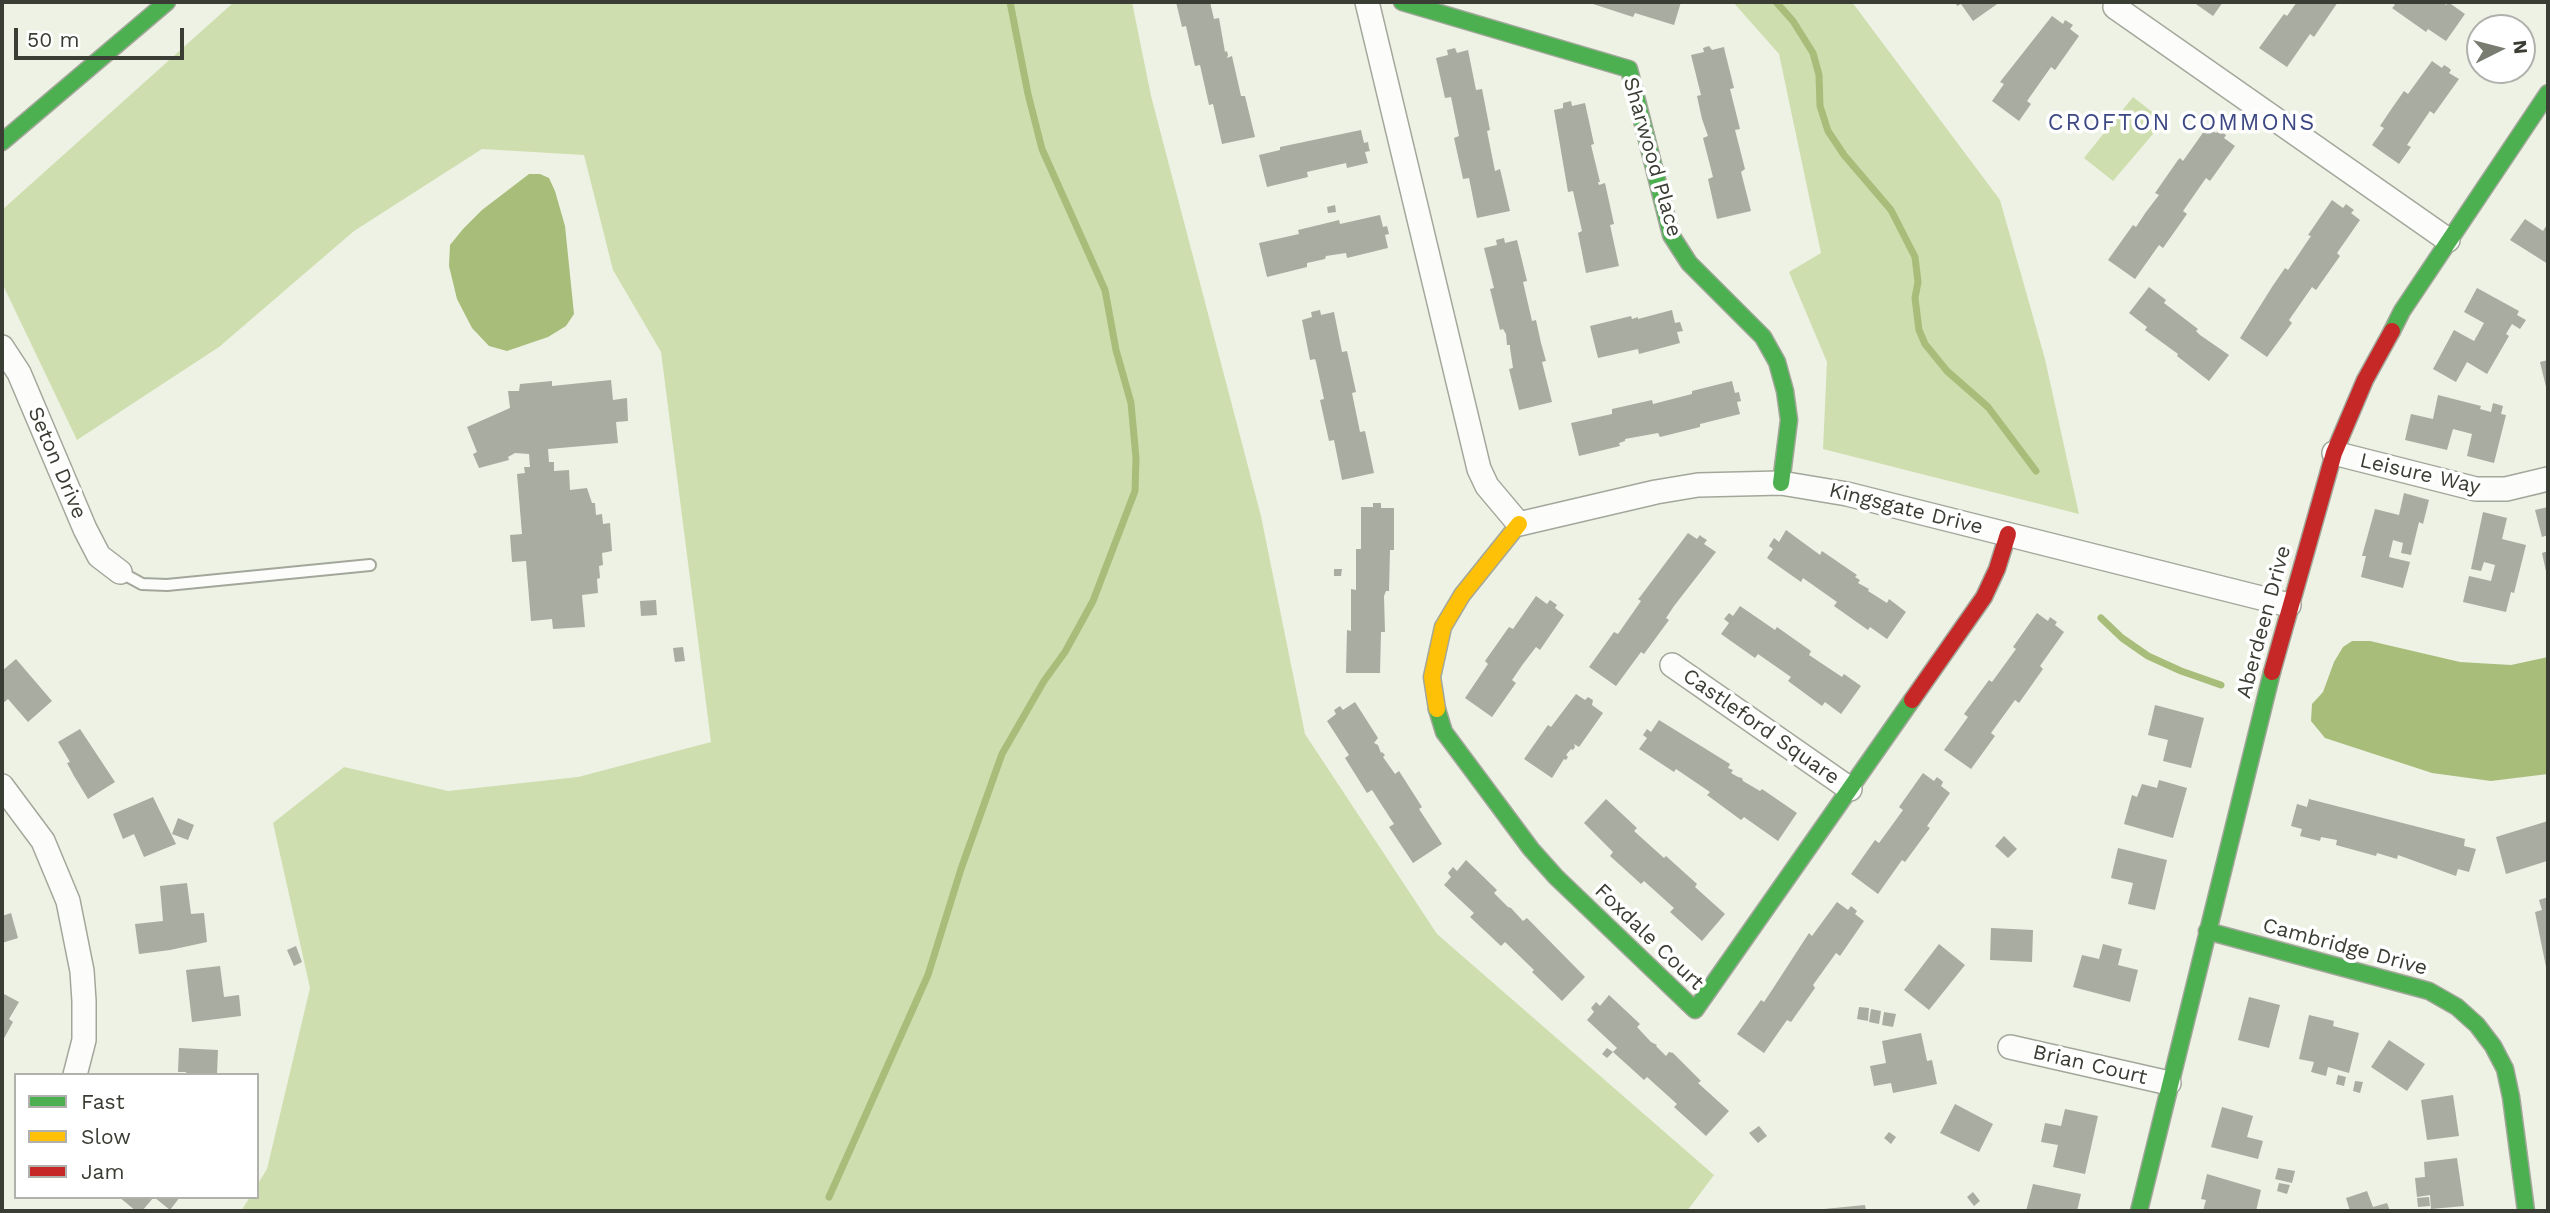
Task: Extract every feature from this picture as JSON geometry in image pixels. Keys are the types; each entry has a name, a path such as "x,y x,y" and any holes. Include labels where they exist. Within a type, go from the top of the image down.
{"street":[{"path":"2,142 167,2"},
{"path":"1367,2 1479,469 1487,486 1519,524"},
{"name":"Sharwood Place","path":"1402,2 1629,69 1671,235 1689,263 1763,337 1777,362 1785,391 1788,420 1780,483"},
{"path":"2118,2 2115,7 2448,240"},
{"name":"Aberdeen Drive","path":"2139,1211 2289,605 2334,453 2377,357 2402,311 2548,93"},
{"name":"Seton Drive","path":"2,347 19,373 99,556 120,572"},
{"name":"Leisure Way","path":"2334,453 2476,489 2506,489 2548,479"},
{"name":"Kingsgate Drive","path":"1519,524 1656,492 1699,485 1780,483 1847,494 2289,605"},
{"name":"Foxdale Court","path":"1519,524 1462,594 1443,626 1432,677 1435,702 1444,732 1531,849 1556,877 1695,1010 1984,597 1997,569 2008,534"},
{"name":"Castleford Square","path":"1672,665 1850,789"},
{"path":"2,786 43,841 68,901 82,971 84,1001 84,1040 76,1073"},
{"name":"Cambridge Drive","path":"2207,931 2429,991 2457,1007 2477,1025 2493,1046 2505,1069 2526,1211"},
{"name":"Brian Court","path":"2010,1046 2169,1083"}],"lane":[{"path":"120,572 142,584 167,585 370,565"}],"shaded area":[{"path":"234,2 1132,2 1151,96 1261,516 1305,734 1437,934 1714,1175 1687,1211 241,1211 249,1199 259,1199 259,1182 267,1169 310,988 273,823 344,767 448,791 578,777 711,742 661,352 613,270 584,155 482,149 354,231 219,347 77,440 2,283 2,210"},
{"path":"1733,2 1852,2 2000,200 2045,359 2079,514 1823,449 1827,362 1789,272 1821,253 1779,54"},
{"path":"2133,97 2164,121 2113,181 2084,158"},
{"path":"529,174 540,174 549,178 555,191 565,226 574,314 566,326 548,337 507,351 489,346 472,328 457,299 449,266 450,245 482,210"},
{"path":"2352,641 2370,641 2460,662 2511,665 2548,657 2548,774 2491,781 2432,773 2325,738 2311,721 2312,704 2323,692 2334,662 2343,647"}],"building":[{"path":"1176,2 1210,2 1214,19 1219,18 1227,58 1232,56 1241,96 1245,96 1255,137 1222,144 1213,104 1209,105 1200,65 1195,66 1186,26 1182,27"},
{"path":"1681,2 1674,25 1635,13 1633,17 1593,4"},
{"path":"1955,2 2000,2 1973,21 1961,4 1957,6"},
{"path":"2193,2 2223,2 2213,16"},
{"path":"2297,2 2338,2 2314,37 2310,34 2287,67 2259,48 2284,14 2287,16"},
{"path":"2391,2 2442,2 2446,5 2448,2 2465,14 2446,41 2428,29 2426,32 2392,8 2395,5"},
{"path":"2052,16 2063,24 2065,20 2073,25 2070,29 2079,36 2055,70 2051,67 2027,101 2031,104 2019,121 1992,101 2004,84 2000,82"},
{"path":"1709,46 1712,50 1724,47 1734,88 1730,89 1740,129 1735,130 1745,169 1741,172 1751,211 1717,219 1708,179 1713,177 1703,138 1708,136 1697,96 1701,95 1691,55 1704,52 1703,48"},
{"path":"1455,48 1457,53 1468,50 1476,90 1482,89 1495,171 1500,169 1510,211 1477,218 1469,178 1463,179 1454,138 1459,136 1451,97 1445,98 1436,58 1448,55 1447,50"},
{"path":"2432,61 2442,68 2444,65 2449,68 2449,73 2459,79 2434,114 2430,111 2407,145 2411,147 2399,164 2372,145 2384,128 2380,126 2404,91 2408,94"},
{"path":"1571,101 1572,106 1585,103 1594,144 1591,145 1598,182 1599,185 1605,183 1614,224 1610,225 1619,266 1586,273 1578,233 1582,231 1573,191 1568,192 1554,110 1563,108 1563,103"},
{"path":"2207,127 2216,133 2219,130 2226,135 2224,138 2235,146 2210,181 2206,178 2183,211 2187,214 2163,248 2159,245 2135,279 2108,260 2159,195 2155,193 2178,160 2180,158 2183,161"},
{"path":"1361,130 1364,143 1368,142 1370,151 1365,152 1368,163 1347,168 1346,163 1307,172 1308,177 1267,187 1259,155 1280,150 1280,147"},
{"path":"2332,200 2343,208 2346,204 2354,210 2351,213 2360,220 2337,253 2340,256 2316,290 2312,287 2289,320 2292,323 2267,357 2240,338 2285,268 2288,270 2311,236 2308,235"},
{"path":"1335,205 1336,212 1328,213 1327,207"},
{"path":"1380,215 1383,227 1387,226 1389,234 1385,235 1388,248 1347,258 1346,253 1326,256 1325,259 1307,263 1307,267 1267,277 1259,243 1299,234 1298,230 1339,220 1340,224"},
{"path":"2525,219 2543,231 2548,223 2548,264 2510,240"},
{"path":"1504,238 1505,243 1517,240 1527,281 1523,282 1532,321 1536,320 1546,361 1542,362 1552,402 1519,410 1509,369 1513,368 1510,345 1507,345 1503,329 1500,330 1490,289 1494,288 1484,248 1497,245 1496,240"},
{"path":"2149,287 2166,300 2164,303 2198,329 2196,331 2200,335 2229,355 2209,381 2145,330 2147,327 2129,313"},
{"path":"2477,288 2519,311 2517,315 2526,320 2520,329 2512,324 2506,334 2509,336 2487,374 2467,362 2456,382 2433,369 2454,330 2474,341 2484,323 2464,312"},
{"path":"1320,310 1321,315 1334,312 1342,352 1347,351 1356,392 1352,393 1360,432 1365,431 1374,473 1342,480 1334,440 1329,441 1320,400 1324,399 1316,362 1315,359 1310,360 1302,320 1312,317 1311,312"},
{"path":"1672,310 1675,323 1680,322 1683,331 1677,332 1680,343 1639,354 1638,349 1598,358 1590,326 1631,316 1632,319 1638,319"},
{"path":"2548,360 2548,386 2546,387 2540,362"},
{"path":"611,380 613,400 627,398 628,421 616,422 618,443 548,449 549,462 554,462 554,471 569,470 570,490 587,488 592,503 595,503 596,515 602,514 603,524 610,523 612,551 602,553 603,565 599,566 600,578 597,579 598,593 582,595 585,627 553,629 552,619 531,621 526,561 512,562 510,535 522,534 517,474 525,473 524,467 530,467 529,454 515,453 508,457 509,460 479,468 473,454 477,452 467,427 510,408 508,391 519,391 520,384 552,381 552,386"},
{"path":"1732,381 1735,393 1739,392 1741,401 1737,402 1740,414 1660,437 1658,433 1625,439 1619,443 1620,446 1579,456 1571,423 1612,414 1612,409 1652,400 1653,404"},
{"path":"2438,395 2481,406 2480,409 2491,412 2493,403 2503,406 2501,414 2506,415 2494,463 2467,456 2472,434 2453,429 2447,450 2405,440 2411,414 2433,419"},
{"path":"2404,493 2429,500 2423,524 2419,522 2411,555 2401,553 2403,543 2393,540 2389,557 2410,562 2403,588 2361,577 2366,556 2362,556 2375,509 2399,515"},
{"path":"1373,503 1381,503 1381,508 1394,508 1394,550 1390,550 1389,591 1386,591 1384,596 1385,632 1381,632 1380,673 1346,673 1347,630 1351,631 1351,589 1356,590 1356,549 1361,549 1361,507 1373,507"},
{"path":"2548,507 2548,535 2542,537 2535,510"},
{"path":"2483,512 2507,518 2502,539 2526,545 2514,593 2511,592 2506,612 2463,602 2469,576 2491,581 2495,565 2484,562 2481,571 2471,569"},
{"path":"1786,530 1820,555 1822,551 1857,575 1855,577 1860,580 1858,583 1869,589 1868,591 1887,603 1889,599 1906,612 1887,639 1870,627 1868,630 1834,606 1837,602 1803,578 1801,582 1767,558 1773,549 1769,546 1774,538 1779,542"},
{"path":"1688,533 1697,539 1700,535 1707,540 1704,544 1716,552 1674,606 1666,618 1669,620 1644,654 1641,652 1616,686 1589,667 1614,632 1618,634 1641,601 1638,599"},
{"path":"2548,551 2548,576 2547,576 2542,553"},
{"path":"1334,569 1342,569 1341,576 1334,576"},
{"path":"1536,596 1547,604 1550,600 1564,615 1540,650 1536,647 1523,664 1512,680 1516,683 1492,717 1465,698 1488,664 1485,661 1509,627 1513,629"},
{"path":"656,600 657,615 641,616 640,601"},
{"path":"1740,606 1775,630 1777,627 1811,651 1809,655 1842,677 1844,674 1861,686 1841,714 1825,702 1822,706 1788,681 1791,677 1758,654 1755,658 1721,634 1729,623 1724,619 1729,613 1733,616"},
{"path":"2037,613 2048,621 2050,617 2064,632 2019,703 2015,700 1991,733 1995,736 1971,769 1944,750 1968,717 1964,714 2016,649 2013,647"},
{"path":"683,647 685,661 675,662 673,648"},
{"path":"16,659 52,701 28,722 8,699 2,704 2,671"},
{"path":"1576,694 1585,700 1588,697 1593,700 1592,705 1603,713 1579,747 1574,744 1575,747 1566,755 1568,757 1552,778 1524,759 1548,725 1551,727"},
{"path":"1355,702 1378,738 1374,743 1385,755 1383,757 1395,774 1399,771 1442,844 1413,863 1389,827 1394,824 1372,790 1367,793 1345,758 1349,755 1327,721 1336,714 1334,710 1340,706 1343,710"},
{"path":"2155,705 2204,718 2191,768 2163,761 2168,740 2148,735"},
{"path":"1659,720 1730,764 1728,768 1733,770 1731,773 1760,791 1762,789 1797,813 1778,841 1744,817 1741,820 1707,795 1710,792 1676,769 1674,772 1639,749 1647,738 1643,735 1647,729 1651,732"},
{"path":"80,729 115,782 88,799 58,742"},
{"path":"1923,773 1934,781 1937,777 1943,782 1941,786 1950,793 1927,826 1930,828 1905,862 1902,860 1878,894 1851,874 1875,840 1879,843 1903,810 1899,807"},
{"path":"2159,780 2187,788 2173,838 2124,824 2132,795 2137,797 2142,784 2157,788"},
{"path":"153,797 176,844 144,857 134,834 123,839 113,814"},
{"path":"1606,799 1637,828 1634,831 1697,884 1695,887 1725,914 1702,941 1670,912 1674,908 1644,881 1641,884 1610,856 1613,852 1584,823"},
{"path":"2309,799 2465,839 2464,846 2476,849 2469,872 2458,869 2456,876 2398,855 2397,859 2377,853 2376,856 2336,845 2337,840 2321,837 2320,841 2300,836 2302,829 2291,826 2297,804 2307,807"},
{"path":"178,818 194,825 188,840 172,834"},
{"path":"2548,821 2547,861 2506,874 2496,837"},
{"path":"2004,836 2017,849 2008,858 1995,846"},
{"path":"2118,848 2167,860 2155,910 2128,904 2133,883 2111,878"},
{"path":"1466,860 1497,890 1494,893 1508,907 1523,921 1527,918 1585,977 1562,1001 1505,942 1501,946 1470,917 1474,913 1444,885 1451,877 1448,873 1453,867 1457,871"},
{"path":"187,883 191,914 204,913 207,942 139,954 135,924 163,921 160,886"},
{"path":"2548,897 2547,972 2535,912 2542,910 2539,900"},
{"path":"1837,902 1848,910 1851,906 1857,911 1855,914 1864,921 1840,956 1836,953 1791,1022 1787,1020 1764,1053 1737,1034 1761,1000 1764,1002 1809,933 1812,936"},
{"path":"11,913 18,938 2,943 2,916"},
{"path":"1991,928 2033,930 2032,962 1990,960"},
{"path":"1939,944 1965,965 1929,1010 1904,990"},
{"path":"2103,944 2122,949 2118,965 2138,970 2130,1002 2073,987 2082,955 2099,959"},
{"path":"296,946 302,962 294,966 287,950"},
{"path":"220,966 224,997 239,995 241,1016 192,1022 186,970"},
{"path":"2,993 19,1002 9,1019 13,1022 2,1042"},
{"path":"1609,995 1640,1024 1637,1027 1651,1042 1666,1056 1669,1052 1673,1053 1701,1081 1698,1083 1729,1111 1706,1136 1674,1107 1677,1104 1647,1077 1644,1080 1613,1052 1617,1048 1587,1020 1594,1012 1591,1008 1596,1002 1600,1006"},
{"path":"2249,997 2280,1005 2269,1048 2238,1040"},
{"path":"1859,1007 1869,1008 1868,1021 1857,1019"},
{"path":"1871,1009 1881,1011 1879,1024 1869,1022"},
{"path":"1884,1012 1896,1014 1893,1027 1882,1025"},
{"path":"2309,1015 2334,1021 2333,1026 2359,1033 2349,1073 2328,1067 2326,1076 2311,1072 2314,1062 2299,1059"},
{"path":"1921,1033 1927,1061 1932,1060 1937,1084 1893,1093 1891,1083 1874,1086 1870,1066 1886,1063 1882,1041"},
{"path":"2389,1040 2425,1064 2407,1091 2371,1067"},
{"path":"179,1048 218,1050 217,1073 178,1072"},
{"path":"1607,1048 1613,1052 1607,1058 1602,1054"},
{"path":"2338,1075 2346,1077 2344,1086 2336,1084"},
{"path":"2355,1081 2363,1082 2360,1093 2353,1091"},
{"path":"2453,1095 2459,1136 2427,1140 2421,1100"},
{"path":"1955,1104 1993,1124 1979,1152 1940,1133"},
{"path":"2222,1107 2253,1116 2247,1137 2263,1141 2258,1159 2211,1147"},
{"path":"2065,1109 2098,1116 2085,1174 2053,1167 2058,1145 2041,1142 2045,1123 2061,1126"},
{"path":"1759,1126 1767,1136 1758,1143 1749,1133"},
{"path":"1889,1132 1896,1137 1891,1144 1884,1138"},
{"path":"2457,1158 2464,1206 2431,1209 2430,1195 2417,1197 2415,1178 2425,1177 2424,1162"},
{"path":"2278,1168 2295,1171 2292,1183 2275,1179"},
{"path":"2207,1174 2261,1190 2256,1211 2203,1211 2206,1200 2201,1199"},
{"path":"2279,1183 2290,1185 2287,1194 2277,1191"},
{"path":"2033,1184 2081,1194 2077,1211 2026,1211"},
{"path":"2367,1191 2373,1207 2387,1203 2390,1211 2350,1211 2346,1198"},
{"path":"1973,1192 1980,1201 1974,1206 1967,1197"},
{"path":"2429,1197 2430,1206 2418,1207 2417,1198"},
{"path":"121,1199 152,1199 142,1211 136,1211"},
{"path":"156,1199 178,1199 170,1210"},
{"path":"1865,1205 1866,1211 1824,1211 1824,1209"}],"waterway":[{"path":"829,1197 928,975 961,869 1002,754 1093,601 1135,491 1136,458 1131,403 1116,350 1105,290 1042,149 1010,2"},
{"path":"1776,2 1793,21 1813,53 1819,75 1820,106 1828,131 1844,155 1891,210 1915,257 1918,282 1915,298 1919,330 1925,344 1947,371 1988,407 2036,471"},
{"path":"2101,618 2122,638 2148,656 2221,685"}],"traffic: fast":[{"path":"2,142 167,2"},
{"path":"1402,2 1629,69 1671,235 1689,263 1763,337 1777,362 1789,420 1781,483"},
{"path":"2392,331 2402,311 2548,93"},
{"path":"2139,1211 2272,672"},
{"path":"1437,709 1444,732 1531,849 1556,877 1695,1010 1912,700"},
{"path":"2207,931 2429,991 2457,1007 2477,1025 2493,1046 2505,1069 2526,1211"}],"traffic: slow":[{"path":"1437,709 1432,677 1443,627 1462,595 1519,524"}],"traffic: jam":[{"path":"2272,672 2334,453 2365,380 2392,331"},
{"path":"1912,700 1984,597 1997,569 2008,534"}],"district":[{"name":"CROFTON COMMONS","path":"2182,123"}]}
